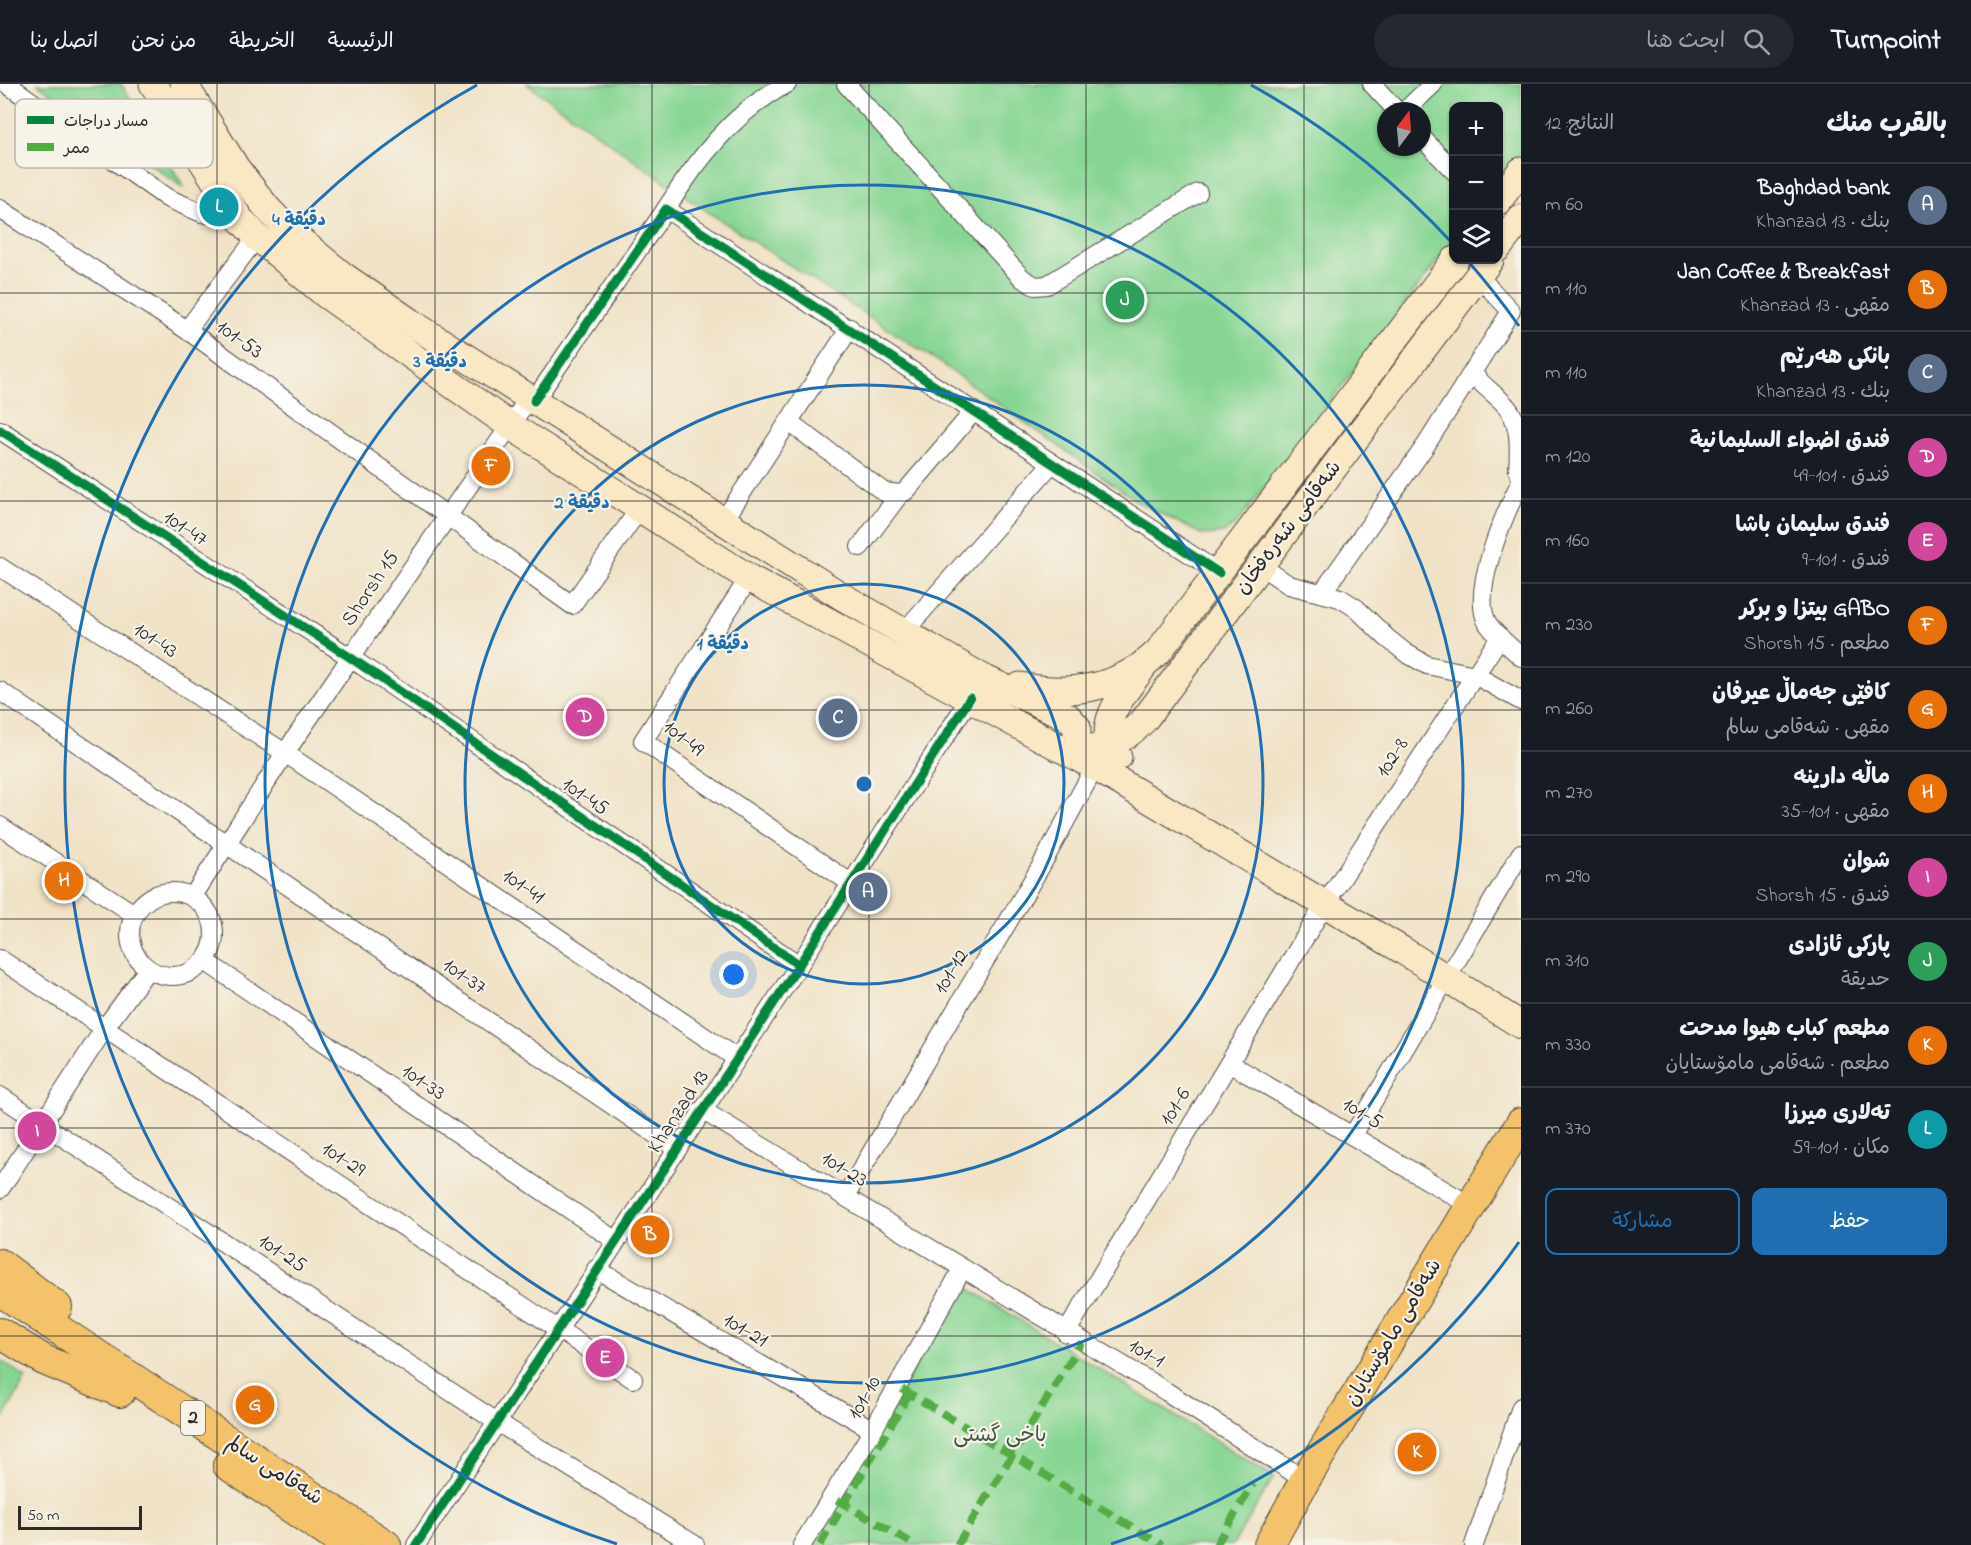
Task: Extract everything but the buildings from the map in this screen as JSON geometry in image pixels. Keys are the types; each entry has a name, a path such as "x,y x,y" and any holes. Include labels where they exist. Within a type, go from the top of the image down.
{"main road":[{"path":"153,84 163,99"},
{"path":"184,84 193,99"},
{"path":"213,130 237,168 291,233 350,281 843,597 904,632 977,688 1075,690 1117,680 1143,666"},
{"path":"208,168 248,228 325,294 509,425 749,578 977,688 1073,722 1079,732 1077,739 1073,746 1059,748"},
{"path":"1503,241 1521,218"},
{"path":"1452,264 1219,573 1158,652 1143,666 1111,713 1108,730 1116,755 1129,769 1329,898 1450,972 1521,1025"},
{"name":"شەقامی شەرەفخان","path":"1059,748 1092,749 1111,744 1127,736 1144,720 1484,268"},
{"path":"1059,748 1095,767 1190,826 1329,898"},
{"path":"1450,972 1521,1005"},
{"name":"شەقامی مامۆستایان","path":"1269,1545 1305,1480 1521,1123"},
{"name":"شەقامی سالم","path":"0,1264 49,1299 126,1385"},
{"name":"شەقامی سالم","path":"0,1291 346,1545"},
{"name":"شەقامی سالم","path":"0,1315 126,1385 386,1545"},
{"name":"شەقامی سالم","path":"0,1333 44,1360 126,1385"}],"street":[{"path":"7,84 28,99"},
{"name":"Shorsh 15","path":"193,896 285,753 447,515 509,425 531,399 666,209 690,172 744,114 786,84"},
{"path":"846,84 1022,278 1035,286 1047,285 1198,193"},
{"path":"1372,84 1389,102"},
{"path":"1414,102 1433,84"},
{"path":"1431,147 1449,166"},
{"path":"125,168 167,198 202,213 248,228 187,330"},
{"name":"101-53","path":"0,209 187,330 572,605 640,508"},
{"path":"666,209 1219,573"},
{"path":"1322,593 1473,374 1511,311 1484,268"},
{"path":"724,520 850,328"},
{"path":"1473,374 1483,388 1510,410 1518,434 1518,472 1521,475"},
{"path":"860,547 900,494 906,491 974,411"},
{"path":"789,422 884,492 900,494"},
{"name":"101-47","path":"0,430 351,658"},
{"path":"904,632 1052,463"},
{"path":"1521,481 1496,535 1487,565 1484,598 1487,622 1521,657"},
{"path":"1261,566 1289,585 1322,593 1356,608 1406,653 1428,665 1475,675 1521,700"},
{"name":"101-43","path":"0,567 285,753"},
{"name":"101-49","path":"749,578 643,741 852,884"},
{"name":"102-8","path":"1329,898 1500,637"},
{"name":"101-45","path":"351,658 799,965"},
{"name":"Khanzad 13","path":"416,1545 596,1269 799,965 977,688"},
{"name":"101-37","path":"0,691 677,1149"},
{"name":"101-41","path":"285,753 736,1059"},
{"name":"101-12","path":"845,1197 1041,866 1095,767"},
{"path":"0,826 134,914"},
{"path":"1353,1135 1521,853"},
{"path":"173,891 193,896 203,904 215,926 212,951 205,962 184,975 172,976 148,969 133,950 130,926 134,914 142,903 153,895 173,891"},
{"name":"101-6","path":"1066,1333 1329,898"},
{"name":"101-29","path":"0,959 633,1379"},
{"name":"101-33","path":"205,962 616,1241"},
{"path":"0,1189 104,1029 148,969"},
{"name":"101-5","path":"1229,1063 1471,1206"},
{"name":"101-25","path":"0,1096 497,1422 695,1545"},
{"name":"101-23","path":"702,1110 962,1269"},
{"name":"101-21","path":"596,1269 873,1430"},
{"name":"101-1","path":"962,1269 1167,1392 1305,1480"},
{"name":"101-10","path":"802,1545 873,1430 962,1269"},
{"path":"1474,1545 1521,1407"}],"green space":[{"path":"38,84 121,84 130,99 59,99"},
{"path":"527,84 1521,84 1521,152 1503,177 1503,102 1449,102 1449,246 1237,523 1223,533 1203,535 1140,503 933,358 708,212"},
{"path":"156,168 172,168 185,189"},
{"name":"باخی گشتی","path":"963,1285 1274,1477 1233,1545 811,1545"},
{"path":"0,1360 26,1378 0,1424"}],"marked path":[{"path":"957,1545 1082,1342"},
{"path":"902,1389 1162,1545"},
{"path":"820,1545 909,1394"},
{"path":"1216,1545 1253,1484"},
{"path":"837,1500 915,1545"}],"cycle path":[{"path":"534,401 666,209 1219,573"},
{"path":"0,430 351,658 799,965"},
{"path":"416,1545 799,965 970,698"}],"place":[{"name":"تەلاری میرزا","path":"219,207"},
{"name":"پارکی ئازادی","path":"1125,300"},
{"name":"GABO بيتزا و بركر","path":"491,466"},
{"name":"فندق اضواء السليمانية","path":"585,717"},
{"name":"بانکی هەرێم","path":"838,718"},
{"name":"ماڵە دارینە","path":"64,881"},
{"name":"Baghdad bank","path":"868,892"},
{"name":"شوان","path":"37,1131"},
{"name":"Jan Coffee & Breakfast","path":"650,1235"},
{"name":"فندق سليمان باشا","path":"605,1358"},
{"name":"کافێی جەماڵ عیرفان","path":"255,1405"},
{"name":"مطعم كباب هيوا مدحت","path":"1417,1452"}]}
